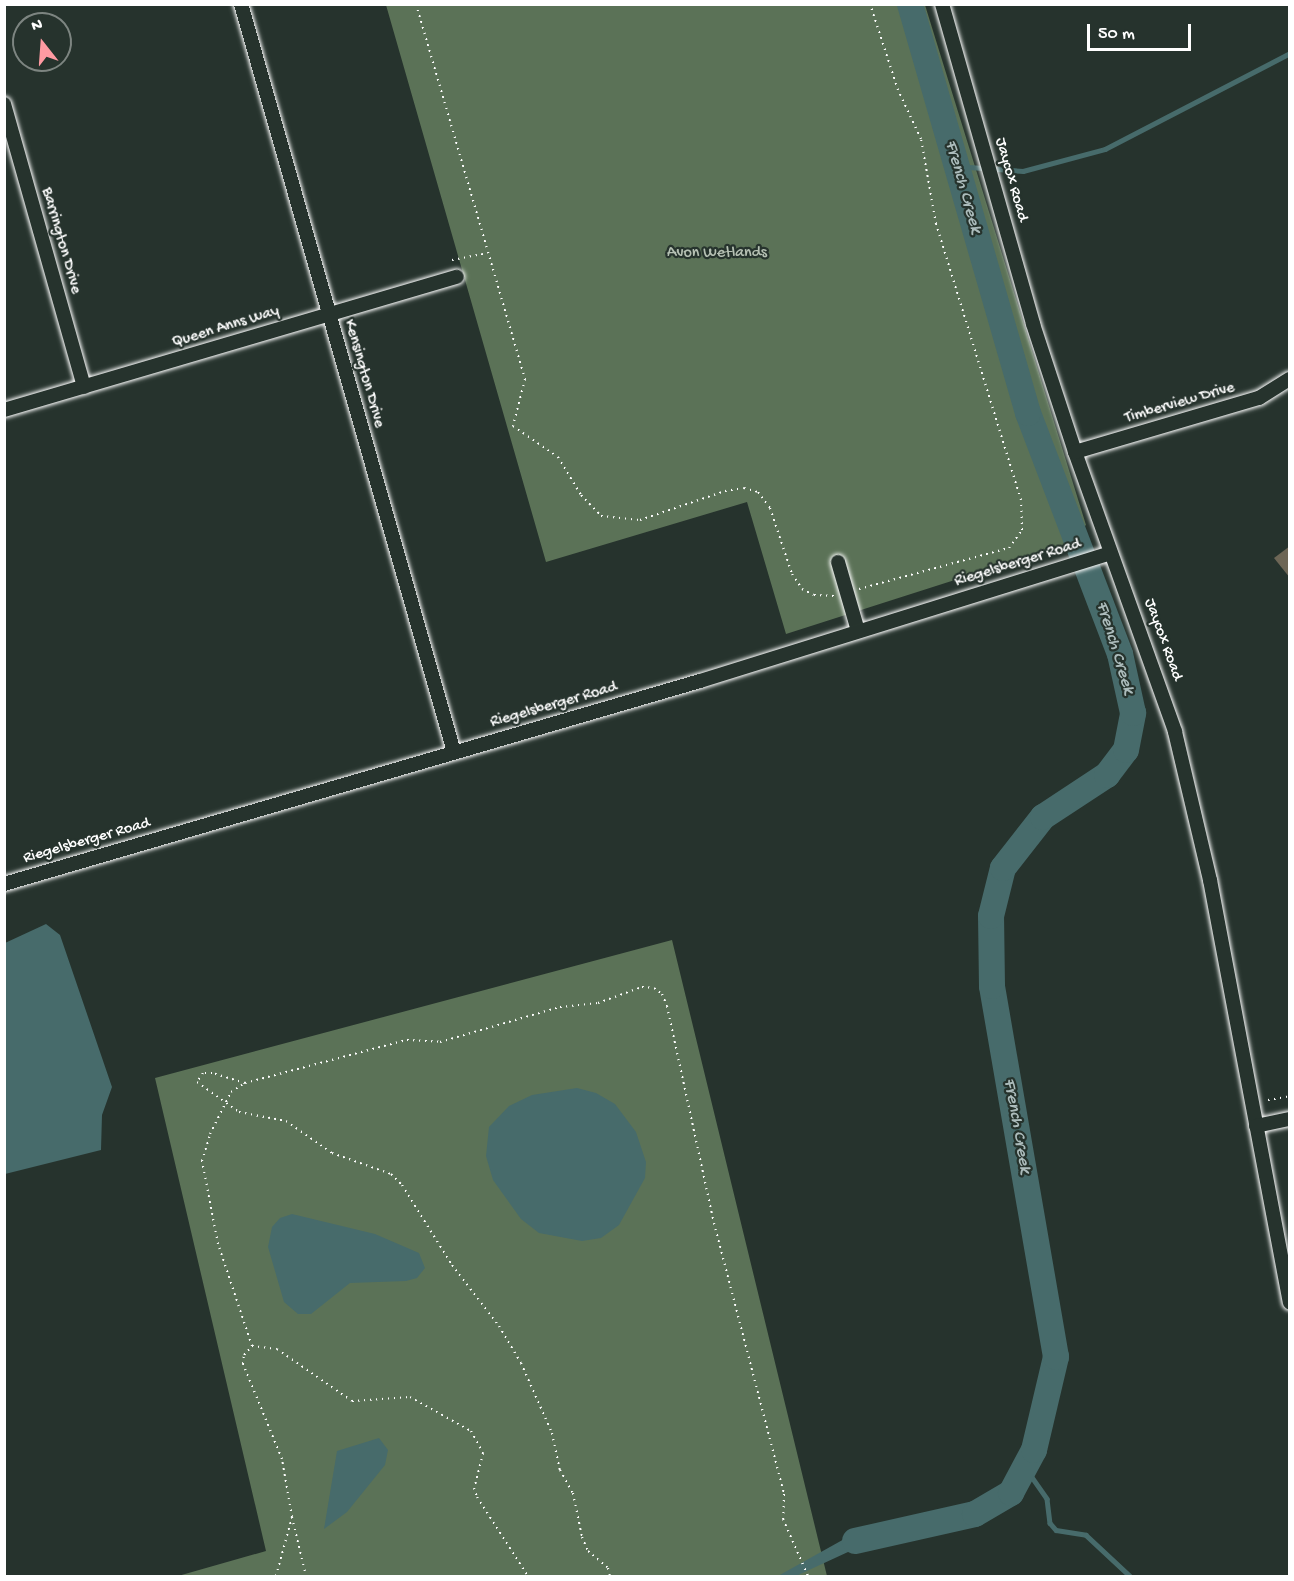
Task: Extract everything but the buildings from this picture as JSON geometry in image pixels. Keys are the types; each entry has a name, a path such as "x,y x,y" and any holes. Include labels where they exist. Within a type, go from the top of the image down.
{"street":[{"name":"Kensington Drive","path":"241,4 454,753"},
{"name":"Jaycox Road","path":"942,4 1074,452 1175,732 1210,880 1290,1303"},
{"name":"Barrington Drive","path":"4,104 84,387"},
{"name":"Queen Anns Way","path":"4,410 458,277"},
{"name":"Timberview Drive","path":"1074,452 1259,398 1290,379"},
{"name":"Riegelsberger Road","path":"4,884 454,753 1111,553"},
{"path":"838,562 858,631"},
{"path":"1256,1126 1290,1119"}],"path":[{"path":"416,4 525,379 513,426 558,457 581,495 601,516 640,520 725,491 744,488 758,492 770,508 792,574 802,589 814,595 847,592 1009,548 1022,530 1021,500 936,224 921,139 898,90 870,4"},
{"path":"452,260 487,253"},
{"path":"252,1346 218,1244 202,1161 224,1103 231,1092 245,1083 407,1040 440,1041 560,1007 606,1001 642,987 662,994 714,1223 784,1494 783,1519 808,1576"},
{"path":"245,1083 212,1073 199,1077 202,1088 239,1112 286,1121 332,1153 391,1174 402,1185 452,1265 499,1326 521,1363 552,1433 560,1470 573,1493 582,1538 588,1551 608,1568 610,1576"},
{"path":"1268,1100 1290,1096"},
{"path":"252,1346 244,1355 243,1364 282,1459 292,1517 306,1576"},
{"path":"252,1346 277,1349 352,1401 410,1397 471,1431 483,1453 482,1471 474,1488 477,1497 528,1576"},
{"path":"274,1576 292,1517"}],"green space":[{"name":"Avon Wetlands","path":"386,5 925,5 1086,525 1064,545 786,634 747,502 546,562"},
{"path":"672,940 827,1576 178,1576 266,1551 155,1078"}],"water":[{"path":"46,924 60,935 112,1087 102,1115 101,1150 5,1174 5,943"},
{"path":"577,1088 596,1093 615,1104 636,1132 646,1162 645,1178 619,1225 601,1238 582,1241 539,1233 521,1219 493,1180 486,1156 489,1127 509,1106 532,1095"},
{"path":"292,1214 375,1234 419,1253 425,1268 417,1278 406,1281 350,1283 311,1314 298,1314 284,1302 268,1247 272,1227 280,1218"},
{"path":"379,1438 388,1450 385,1465 347,1512 324,1529 337,1451"},
{"path":"885,1527 888,1538 874,1540 796,1576 778,1576 855,1533"}],"waterway":[{"name":"French Creek","path":"855,1541 975,1514 1011,1493 1034,1450 1056,1357 992,986 991,916 1003,868 1043,817 1107,775 1126,750 1133,713 1120,654 1028,413 910,4"},
{"path":"955,166 1023,171 1105,149 1290,53"},
{"name":"French Creek","path":"1027,1470 1047,1499 1050,1523 1056,1530 1086,1535 1130,1576"}]}
